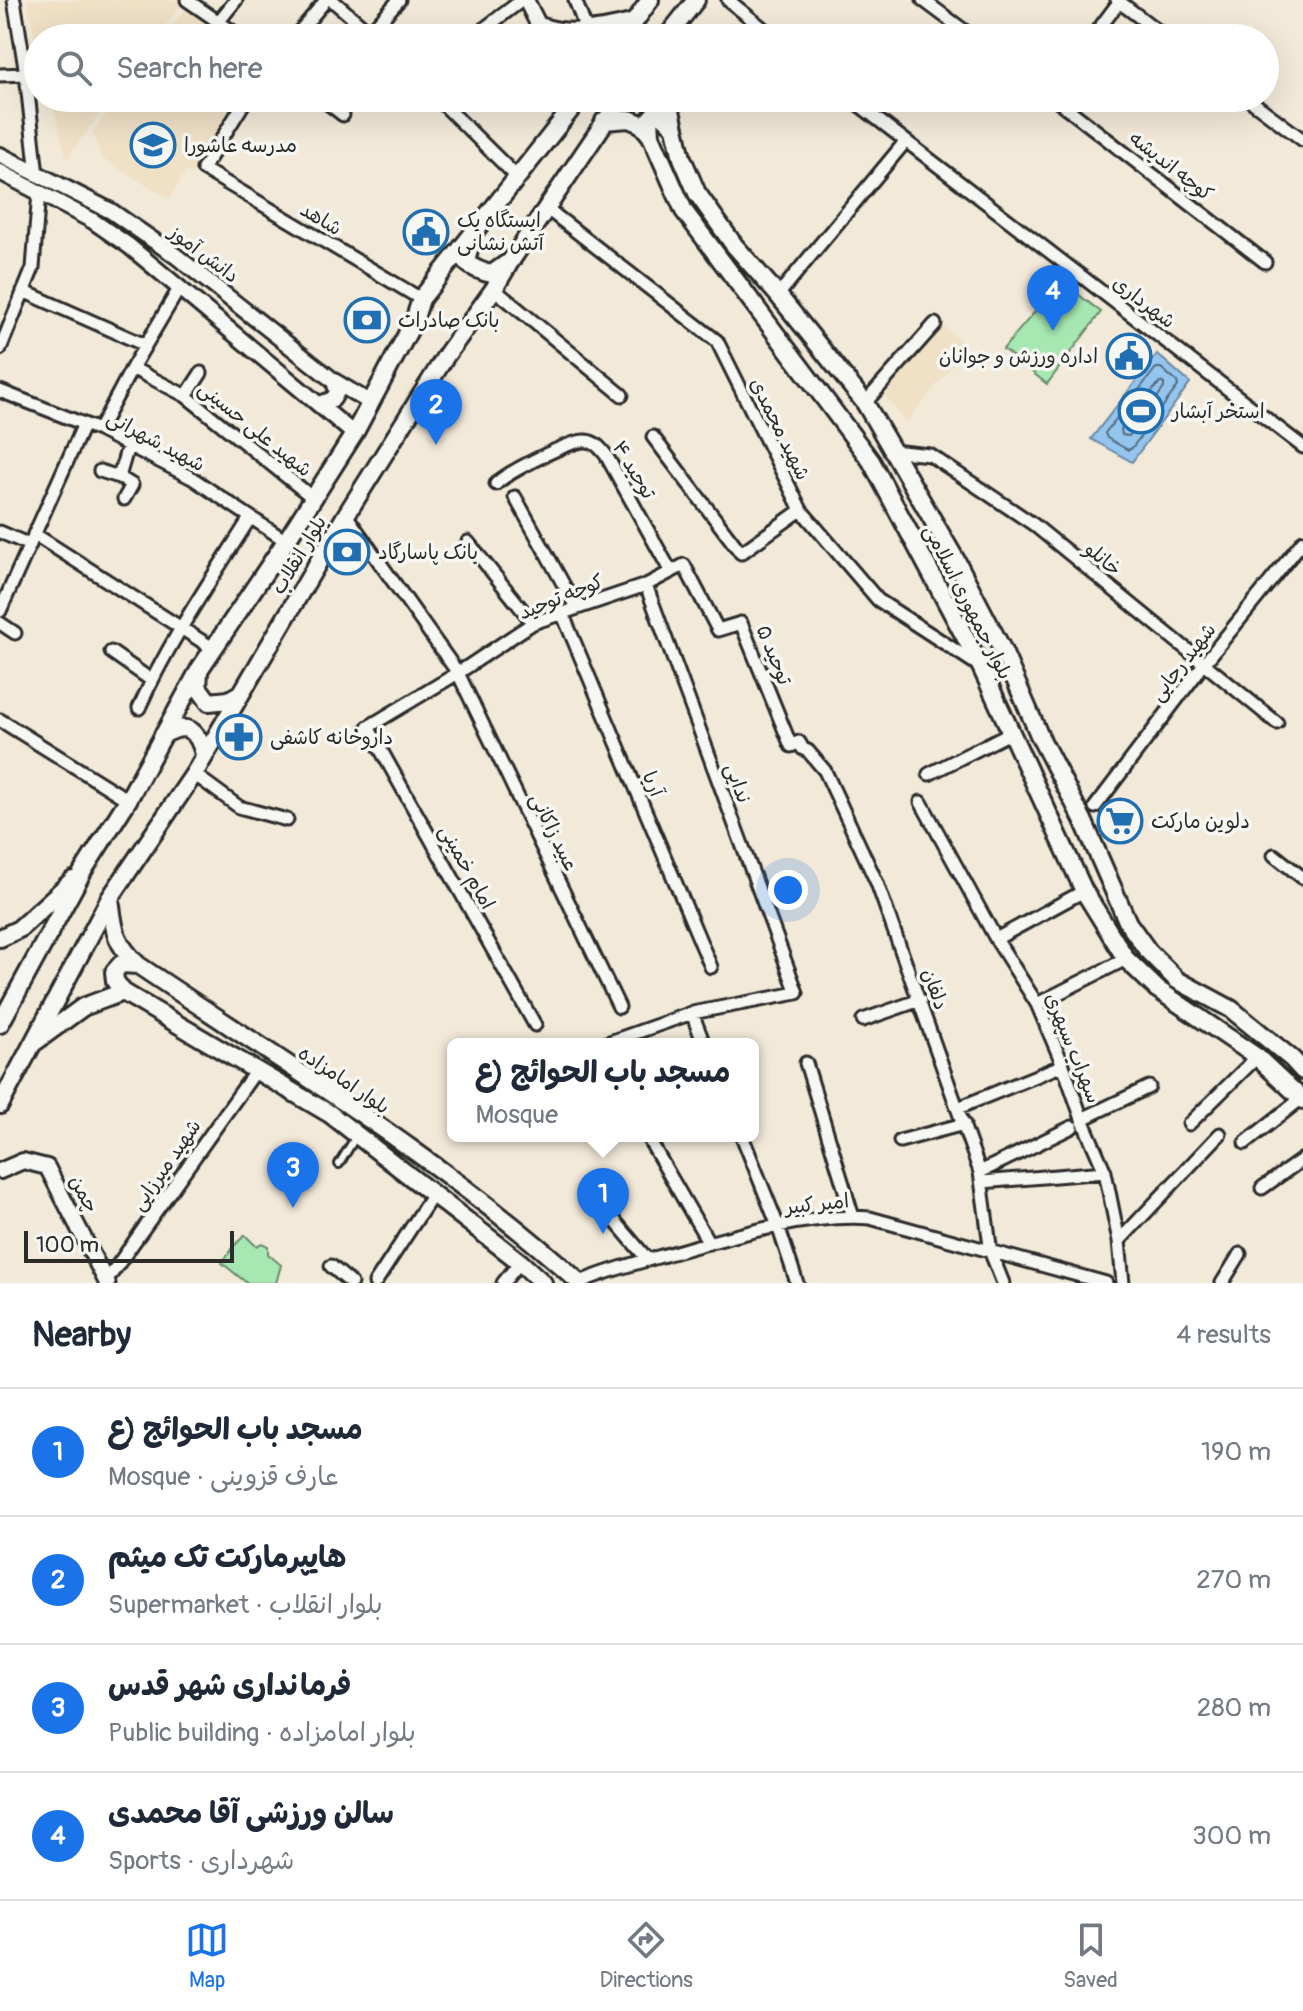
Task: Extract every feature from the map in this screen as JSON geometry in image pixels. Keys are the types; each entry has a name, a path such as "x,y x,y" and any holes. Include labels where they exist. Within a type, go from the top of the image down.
{"main road":[{"path":"633,24 650,0"},
{"path":"677,24 696,0"},
{"name":"بلوار انقلاب","path":"0,1024 83,871 128,800 199,670 354,434 414,321 421,299 517,177 563,112"},
{"name":"بلوار انقلاب","path":"0,1105 110,898 194,774 346,515 447,354 494,289 611,112"},
{"name":"بلوار جمهوری اسلامی","path":"671,112 682,158 697,193 734,245 865,403 970,586 1002,649 1040,737 1083,820 1128,923 1148,951 1177,980 1231,1009 1303,1071"},
{"path":"651,136 650,119 654,114 661,114 673,125"},
{"path":"604,121 629,119 641,124 651,136"},
{"name":"بلوار جمهوری اسلامی","path":"651,136 684,211 871,461 981,667 1084,891 1126,959 1157,989 1257,1057 1302,1099"},
{"path":"472,235 466,262 472,267 492,274 510,262"},
{"path":"199,670 198,687 209,702 229,700 241,693"},
{"path":"162,735 176,728 186,728 195,733 204,754"},
{"path":"1018,750 1040,737"},
{"path":"0,938 19,929 83,871"},
{"name":"بلوار امامزاده","path":"110,898 114,932 122,950 138,965 432,1163 514,1225 579,1283"},
{"path":"31,1046 83,1007 123,992 115,981 114,972 121,964 138,965"},
{"name":"بلوار امامزاده","path":"123,992 330,1114 434,1193 543,1283"}],"street":[{"path":"14,0 24,62"},
{"path":"187,0 223,24"},
{"path":"219,21 236,0"},
{"path":"306,24 326,0"},
{"path":"332,0 360,24"},
{"path":"381,24 399,0"},
{"path":"491,24 524,0 538,24"},
{"path":"575,0 577,24"},
{"path":"728,0 758,24"},
{"path":"923,0 955,24"},
{"path":"1102,24 1118,1 1148,24"},
{"path":"624,24 635,21"},
{"path":"0,75 24,74"},
{"path":"30,112 37,175"},
{"name":"شاهد","path":"238,112 203,169 421,299"},
{"path":"339,112 343,115"},
{"path":"451,112 517,177"},
{"name":"شهرداری","path":"868,112 1303,447"},
{"name":"کوچه اندیشه","path":"1072,112 1265,262"},
{"path":"1266,112 1303,140"},
{"path":"778,295 905,142"},
{"name":"دانش آموز","path":"0,155 111,211 176,256 334,381 371,403"},
{"name":"دانش آموز","path":"0,172 93,221 180,287 354,434"},
{"path":"0,349 33,268 39,192"},
{"name":"شهید محمدی","path":"546,208 717,341 801,510 878,600 981,667"},
{"path":"99,430 180,287"},
{"path":"494,289 622,395"},
{"path":"23,291 145,345"},
{"path":"0,308 14,314"},
{"path":"865,403 935,324"},
{"name":"شهید علی حسینی","path":"132,368 186,396 313,498"},
{"path":"186,396 201,373"},
{"path":"320,404 333,399 337,392 334,381"},
{"name":"شهید شهرانی","path":"0,391 99,430 192,478 286,541"},
{"path":"0,611 84,424"},
{"path":"653,437 741,553 801,510"},
{"name":"توحید ۴","path":"496,484 573,444 588,441 598,445 671,572"},
{"path":"119,477 128,446"},
{"name":"خانلو","path":"892,451 930,455 1033,524 1277,723"},
{"path":"100,471 132,485 124,499"},
{"path":"515,497 576,607"},
{"name":"عبید زاکانی","path":"346,515 458,673 619,1007"},
{"path":"139,708 181,627 250,518"},
{"path":"0,532 32,539 214,649"},
{"name":"شهید رجایی","path":"1095,807 1303,541"},
{"path":"468,542 533,623"},
{"name":"کوچه توحید","path":"368,727 533,623 646,585 684,565"},
{"name":"توحید ۵","path":"684,565 718,630 741,623 791,746 799,742 808,751"},
{"name":"ندایی","path":"646,585 797,993 692,1013"},
{"name":"آریا","path":"563,615 711,967"},
{"path":"0,623 15,633"},
{"path":"111,652 151,680"},
{"path":"0,720 128,800"},
{"name":"امام خمینی","path":"368,727 535,1025"},
{"path":"929,774 1010,733"},
{"name":"دلفان","path":"808,751 825,771 877,883 920,1000 981,1177 991,1253 1003,1283"},
{"path":"194,774 239,807 287,820"},
{"name":"سهراب سپهری","path":"921,802 996,939 1037,1004 1063,1065 1105,1172 1119,1241 1123,1283"},
{"path":"1274,855 1303,878"},
{"path":"996,939 1084,891"},
{"path":"1037,1004 1126,959"},
{"path":"863,1020 920,1000"},
{"path":"621,1038 692,1013 702,1038"},
{"path":"1189,1124 1257,1057"},
{"path":"806,1063 853,1217"},
{"path":"958,1108 1063,1065"},
{"name":"شهید میرزایی","path":"108,1282 255,1072"},
{"path":"1082,1119 1149,1087"},
{"path":"1245,1143 1302,1099"},
{"path":"900,1141 964,1124"},
{"path":"981,1177 1072,1127"},
{"path":"1119,1241 1220,1134"},
{"path":"650,1142 709,1243"},
{"path":"744,1142 797,1283"},
{"path":"1262,1188 1303,1159"},
{"name":"چمن","path":"0,1171 23,1161 47,1167 108,1282"},
{"path":"981,1177 1105,1172"},
{"path":"587,1188 648,1260"},
{"path":"375,1283 434,1193"},
{"name":"امیر کبیر","path":"579,1283 648,1260 778,1226 853,1217 870,1218 1087,1281 1106,1283"},
{"path":"1222,1283 1240,1254"},
{"path":"503,1283 520,1262"},
{"path":"331,1266 351,1283"}],"lane":[{"path":"339,1164 357,1135"}],"shaded area":[{"path":"27,0 178,0 182,3 166,24 32,24"},
{"path":"189,5 215,24 175,24"},
{"path":"55,112 101,112 67,158"},
{"name":"مدرسه عاشورا","path":"108,112 229,112 193,174 185,171 170,199 101,158 93,132"},
{"path":"941,324 967,347 906,423 885,396"}],"green space":[{"path":"1061,281 1101,312 1047,384 1003,349"},
{"path":"245,1235 256,1246 262,1243 268,1246 268,1254 281,1265 276,1283 247,1283 222,1263"}],"water":[{"name":"استخر آبشار","path":"1157,354 1190,383 1132,462 1091,439"}],"place":[{"name":"مدرسه عاشورا","path":"153,145"},
{"name":"ایستگاه یک آتش نشانی","path":"426,232"},
{"name":"بانک صادرات","path":"367,320"},
{"name":"سالن ورزشی آقا محمدی","path":"1053,331"},
{"name":"اداره ورزش و جوانان","path":"1129,356"},
{"name":"استخر آبشار","path":"1141,411"},
{"name":"هایپرمارکت تک میثم","path":"436,445"},
{"name":"بانک پاسارگاد","path":"347,552"},
{"name":"داروخانه کاشفی","path":"239,737"},
{"name":"دلوین مارکت","path":"1120,821"},
{"name":"فرمانداری شهر قدس","path":"293,1208"},
{"name":"مسجد باب الحوائج (ع","path":"603,1234"}]}
